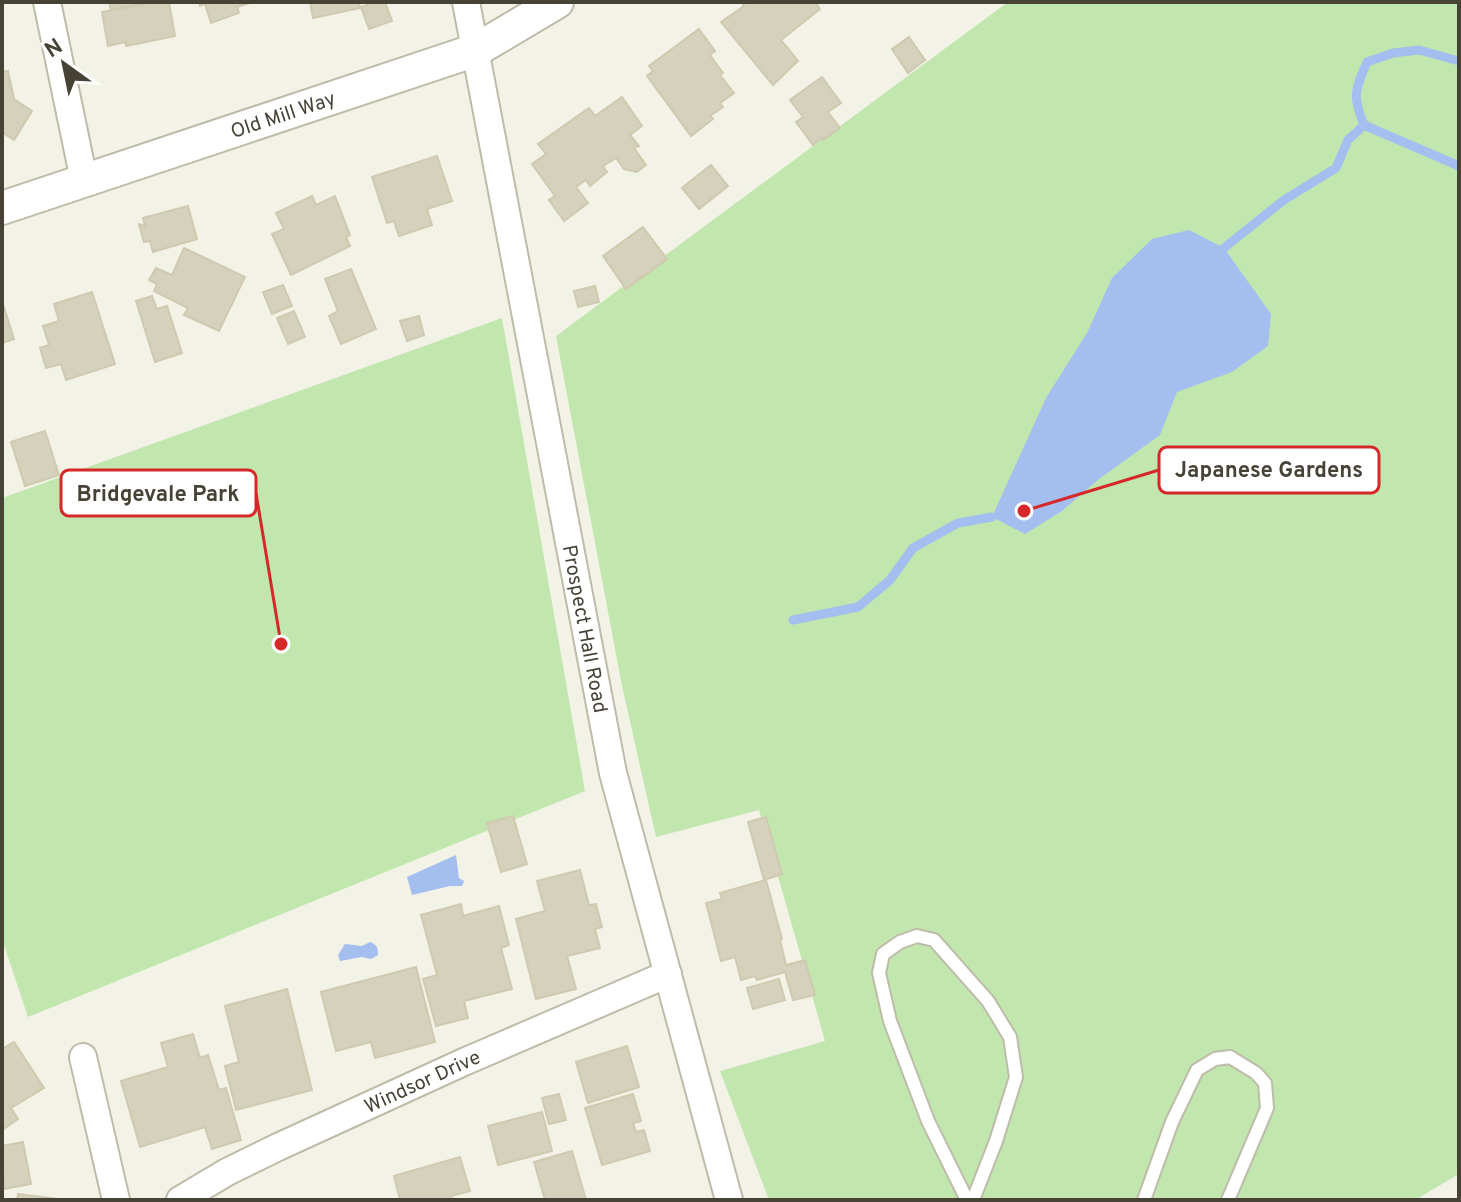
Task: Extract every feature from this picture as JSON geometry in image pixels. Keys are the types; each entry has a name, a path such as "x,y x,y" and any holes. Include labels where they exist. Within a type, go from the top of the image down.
{"street":[{"path":"47,2 84,180"},
{"name":"Prospect Hall Road","path":"466,2 613,773 729,1200"},
{"name":"Old Mill Way","path":"2,208 476,50 557,2"},
{"name":"Windsor Drive","path":"180,1200 278,1147 668,974"},
{"path":"83,1057 116,1200"}],"lane":[{"path":"917,936 934,940 953,960 988,1001 1010,1037 1016,1077 996,1141 970,1200 928,1121 890,1021 879,973 883,954 900,942 917,936"},
{"path":"1144,1200 1172,1122 1197,1070 1215,1059 1230,1057 1256,1073 1265,1083 1267,1108 1228,1200"}],"green space":[{"path":"1008,2 1459,2 1459,1174 1415,1200 769,1200 720,1071 825,1041 759,810 656,837 622,686 556,336"},
{"path":"502,318 585,791 28,1017 2,939 2,498"}],"water":[{"path":"1189,230 1224,248 1271,314 1268,346 1232,372 1177,392 1160,435 1099,479 1062,511 1025,534 992,517 1046,398 1087,333 1112,278 1152,239"},
{"path":"456,855 459,878 464,881 462,886 412,895 407,877"},
{"path":"370,942 377,947 378,955 371,959 362,957 340,961 338,955 345,944 362,946"}],"building":[{"path":"109,2 148,2 111,10"},
{"path":"169,2 175,36 126,46 125,42 108,46 102,12"},
{"path":"199,2 253,2 237,7 239,13 211,23 205,4 200,6"},
{"path":"310,2 359,2 360,8 313,18"},
{"path":"385,2 392,21 369,29 361,7"},
{"path":"741,2 815,2 820,9 781,40 798,61 773,85 721,22 744,6"},
{"path":"699,29 715,51 710,55 723,73 720,75 734,93 720,103 723,107 710,116 713,119 691,136 647,76 653,71 649,66"},
{"path":"909,37 925,60 908,73 892,49"},
{"path":"8,71 14,99 32,111 14,140 2,132 2,72"},
{"path":"822,77 841,103 828,112 840,128 813,145 796,122 803,117 790,100"},
{"path":"622,97 642,126 630,135 639,146 634,148 646,165 637,172 624,169 616,158 603,166 607,172 590,186 586,180 576,187 588,203 564,221 549,200 555,196 532,164 546,154 538,144 589,108 595,116"},
{"path":"437,156 452,201 427,209 432,225 399,236 394,221 387,223 372,177"},
{"path":"711,165 728,186 699,209 682,188"},
{"path":"312,196 316,205 335,196 350,235 346,237 350,246 291,275 272,234 284,229 276,213"},
{"path":"188,206 197,239 153,252 150,241 144,242 139,224 145,226 143,218"},
{"path":"643,227 667,259 626,289 603,256"},
{"path":"184,248 245,277 219,331 184,315 188,308 154,291 157,284 149,280 156,268 172,275"},
{"path":"351,269 376,329 341,344 329,316 338,311 325,279"},
{"path":"283,285 292,306 272,314 263,292"},
{"path":"595,286 599,302 578,307 574,291"},
{"path":"92,292 115,364 66,380 61,364 46,368 40,348 49,345 43,326 59,321 54,304"},
{"path":"152,296 157,309 167,306 182,353 155,362 136,301"},
{"path":"2,301 14,339 2,343"},
{"path":"294,311 305,337 288,344 277,318"},
{"path":"419,316 424,335 407,341 400,321"},
{"path":"45,431 59,475 25,486 11,442"},
{"path":"513,816 527,864 501,872 487,823"},
{"path":"766,817 782,874 764,880 748,822"},
{"path":"580,870 589,905 596,904 602,927 595,929 600,948 567,956 576,989 536,999 516,919 545,911 537,881"},
{"path":"766,880 786,965 805,960 815,995 793,1000 785,972 757,980 755,976 741,980 735,957 721,961 706,903 722,899 720,893"},
{"path":"461,904 463,916 499,906 509,945 501,948 512,989 464,1001 468,1018 436,1026 423,979 437,975 421,915"},
{"path":"416,967 435,1042 375,1058 371,1042 336,1051 321,992"},
{"path":"779,979 785,1000 753,1009 747,988"},
{"path":"287,989 312,1090 236,1110 225,1066 239,1062 225,1006"},
{"path":"193,1034 200,1058 208,1055 219,1090 226,1088 241,1140 212,1149 205,1127 140,1147 121,1081 168,1067 161,1043"},
{"path":"14,1042 44,1088 11,1108 18,1119 2,1130 2,1049"},
{"path":"627,1046 639,1087 588,1103 576,1062"},
{"path":"559,1094 566,1120 549,1124 542,1098"},
{"path":"633,1094 641,1121 633,1123 636,1132 644,1130 650,1151 602,1165 585,1108"},
{"path":"542,1112 552,1151 498,1165 488,1126"},
{"path":"23,1142 31,1184 4,1189 2,1146"},
{"path":"572,1151 586,1200 545,1200 534,1162"},
{"path":"460,1157 470,1191 451,1196 452,1200 400,1200 394,1176"},
{"path":"18,1194 66,1200 17,1200"}],"waterway":[{"path":"1224,248 1284,200 1336,168 1348,140 1364,125 1356,93 1367,62 1393,53 1419,50 1459,61"},
{"path":"1364,125 1459,166"},
{"path":"793,620 858,607 890,580 913,548 958,523 992,517"}],"place":[{"name":"Japanese Gardens","path":"1024,511"},
{"name":"Bridgevale Park","path":"281,644"}]}
